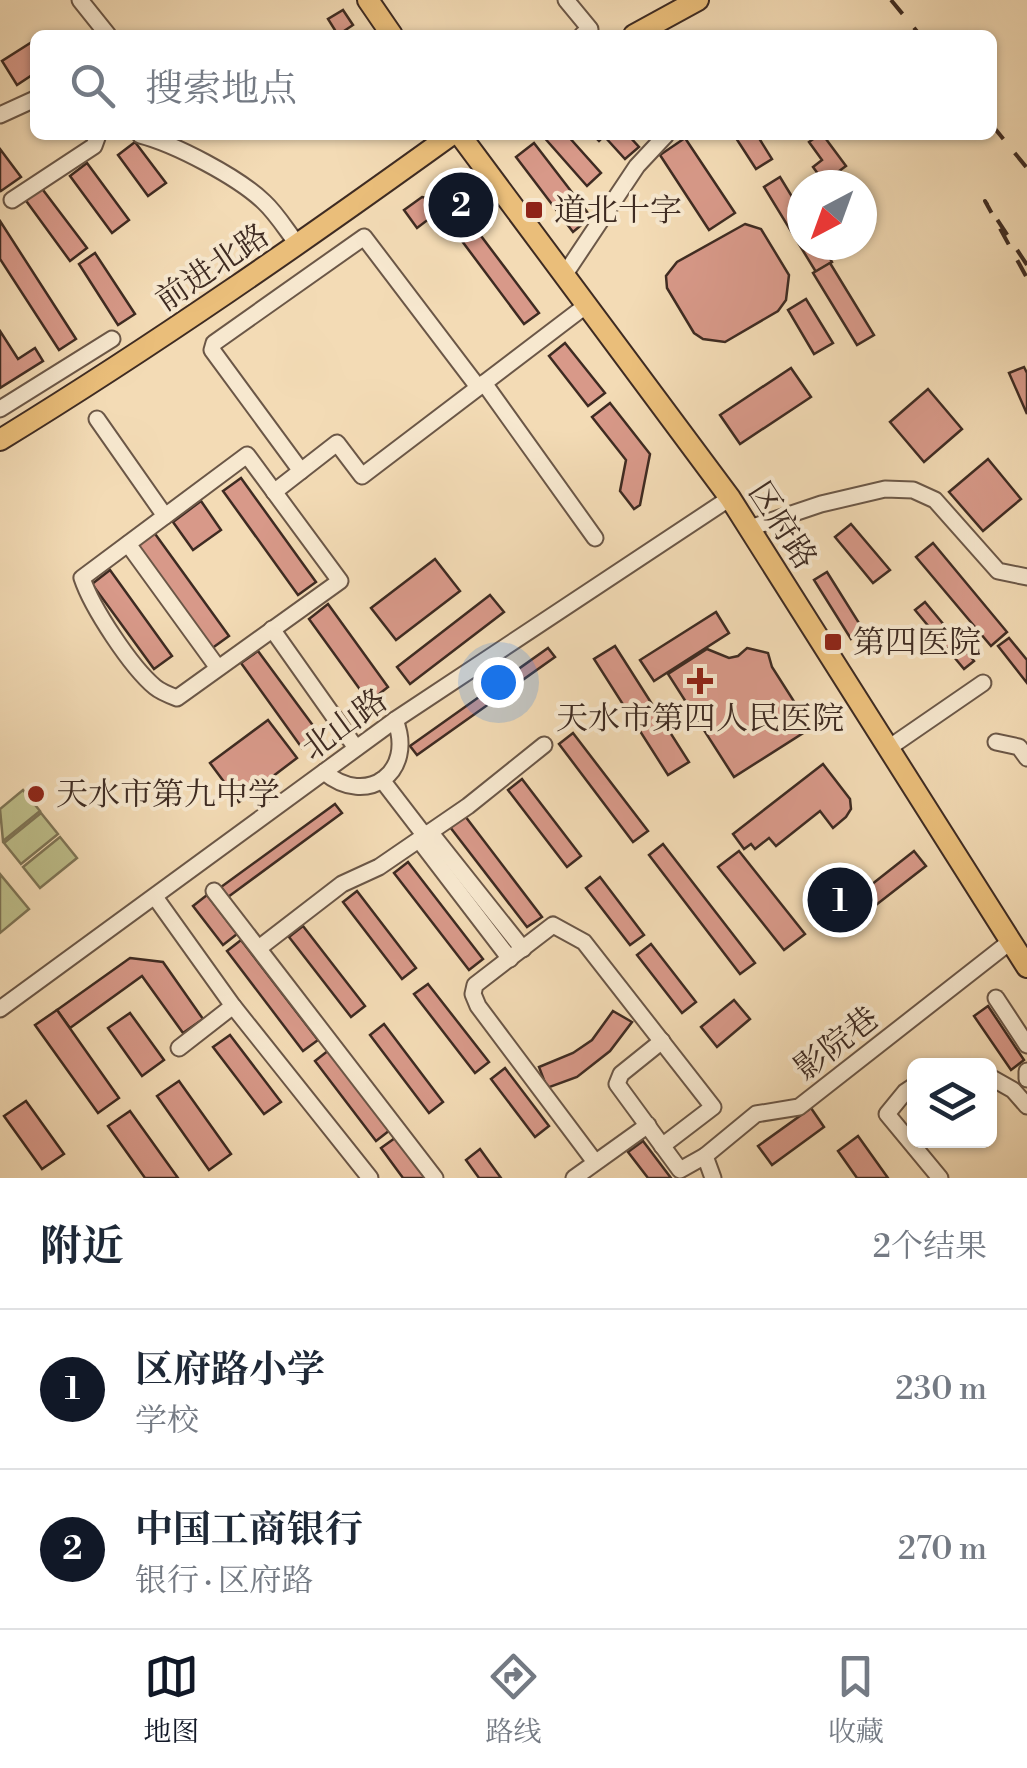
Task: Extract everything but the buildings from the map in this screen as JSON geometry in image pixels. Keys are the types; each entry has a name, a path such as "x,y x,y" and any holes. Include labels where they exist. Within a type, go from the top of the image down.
{"main road":[{"path":"368,0 385,30"},
{"path":"643,30 698,0"},
{"name":"前进北路","path":"0,440 298,245 445,140"},
{"name":"区府路","path":"464,140 730,498 1027,967"}],"street":[{"path":"80,0 104,30"},
{"path":"566,0 589,30"},
{"path":"0,115 30,101"},
{"path":"12,200 94,146 96,140"},
{"path":"164,140 198,157 263,200 298,245"},
{"path":"565,274 637,166 661,140"},
{"path":"301,471 212,350 214,343 364,237 595,538"},
{"path":"274,492 337,443 362,476 588,304"},
{"path":"0,409 112,339"},
{"path":"62,370 78,392"},
{"path":"98,419 165,516"},
{"path":"247,456 340,580 177,698 158,690 93,605 82,578 165,516 247,456"},
{"path":"750,528 821,504 885,489 912,490 936,500 998,571 1027,578"},
{"name":"北山路","path":"0,1009 395,720 730,498"},
{"path":"128,544 218,668"},
{"path":"272,630 356,748"},
{"path":"890,747 983,683"},
{"path":"324,772 349,787 364,788 382,780 398,762 402,748 395,720"},
{"path":"996,742 1024,749"},
{"path":"259,948 342,884 379,867 424,836 544,745"},
{"path":"382,780 516,954"},
{"path":"214,890 436,1178"},
{"path":"155,898 233,1006 370,1178"},
{"path":"595,1162 478,1006 473,994 475,985 554,925 584,942 662,1041 713,1107 662,1146 617,1084 621,1074 662,1041"},
{"name":"影院巷","path":"662,1146 680,1170 706,1156 756,1114 799,1107 1011,941"},
{"path":"996,998 1027,1045"},
{"path":"179,1048 233,1006"},
{"path":"1027,1071 1027,1079"},
{"path":"997,1081 1013,1090 1027,1106"},
{"path":"907,1091 886,1114 907,1139"},
{"path":"574,1178 648,1126"},
{"path":"915,1148 940,1178"},
{"path":"706,1156 713,1178"}],"green space":[{"path":"23,790 40,811 3,841 0,809"},
{"path":"41,813 58,834 21,864 4,843"},
{"path":"60,837 77,858 40,888 23,867"},
{"path":"0,874 29,909 0,933"}],"railway":[{"path":"891,0 916,30"},
{"path":"997,131 1027,168"},
{"path":"1027,265 985,201 1027,278"}],"place":[{"name":"中国工商银行","path":"461,205"},
{"name":"道北十字","path":"534,210"},
{"name":"第四医院","path":"833,642"},
{"name":"天水市第四人民医院","path":"700,681"},
{"name":"天水市第九中学","path":"36,794"},
{"name":"区府路小学","path":"840,900"}]}
